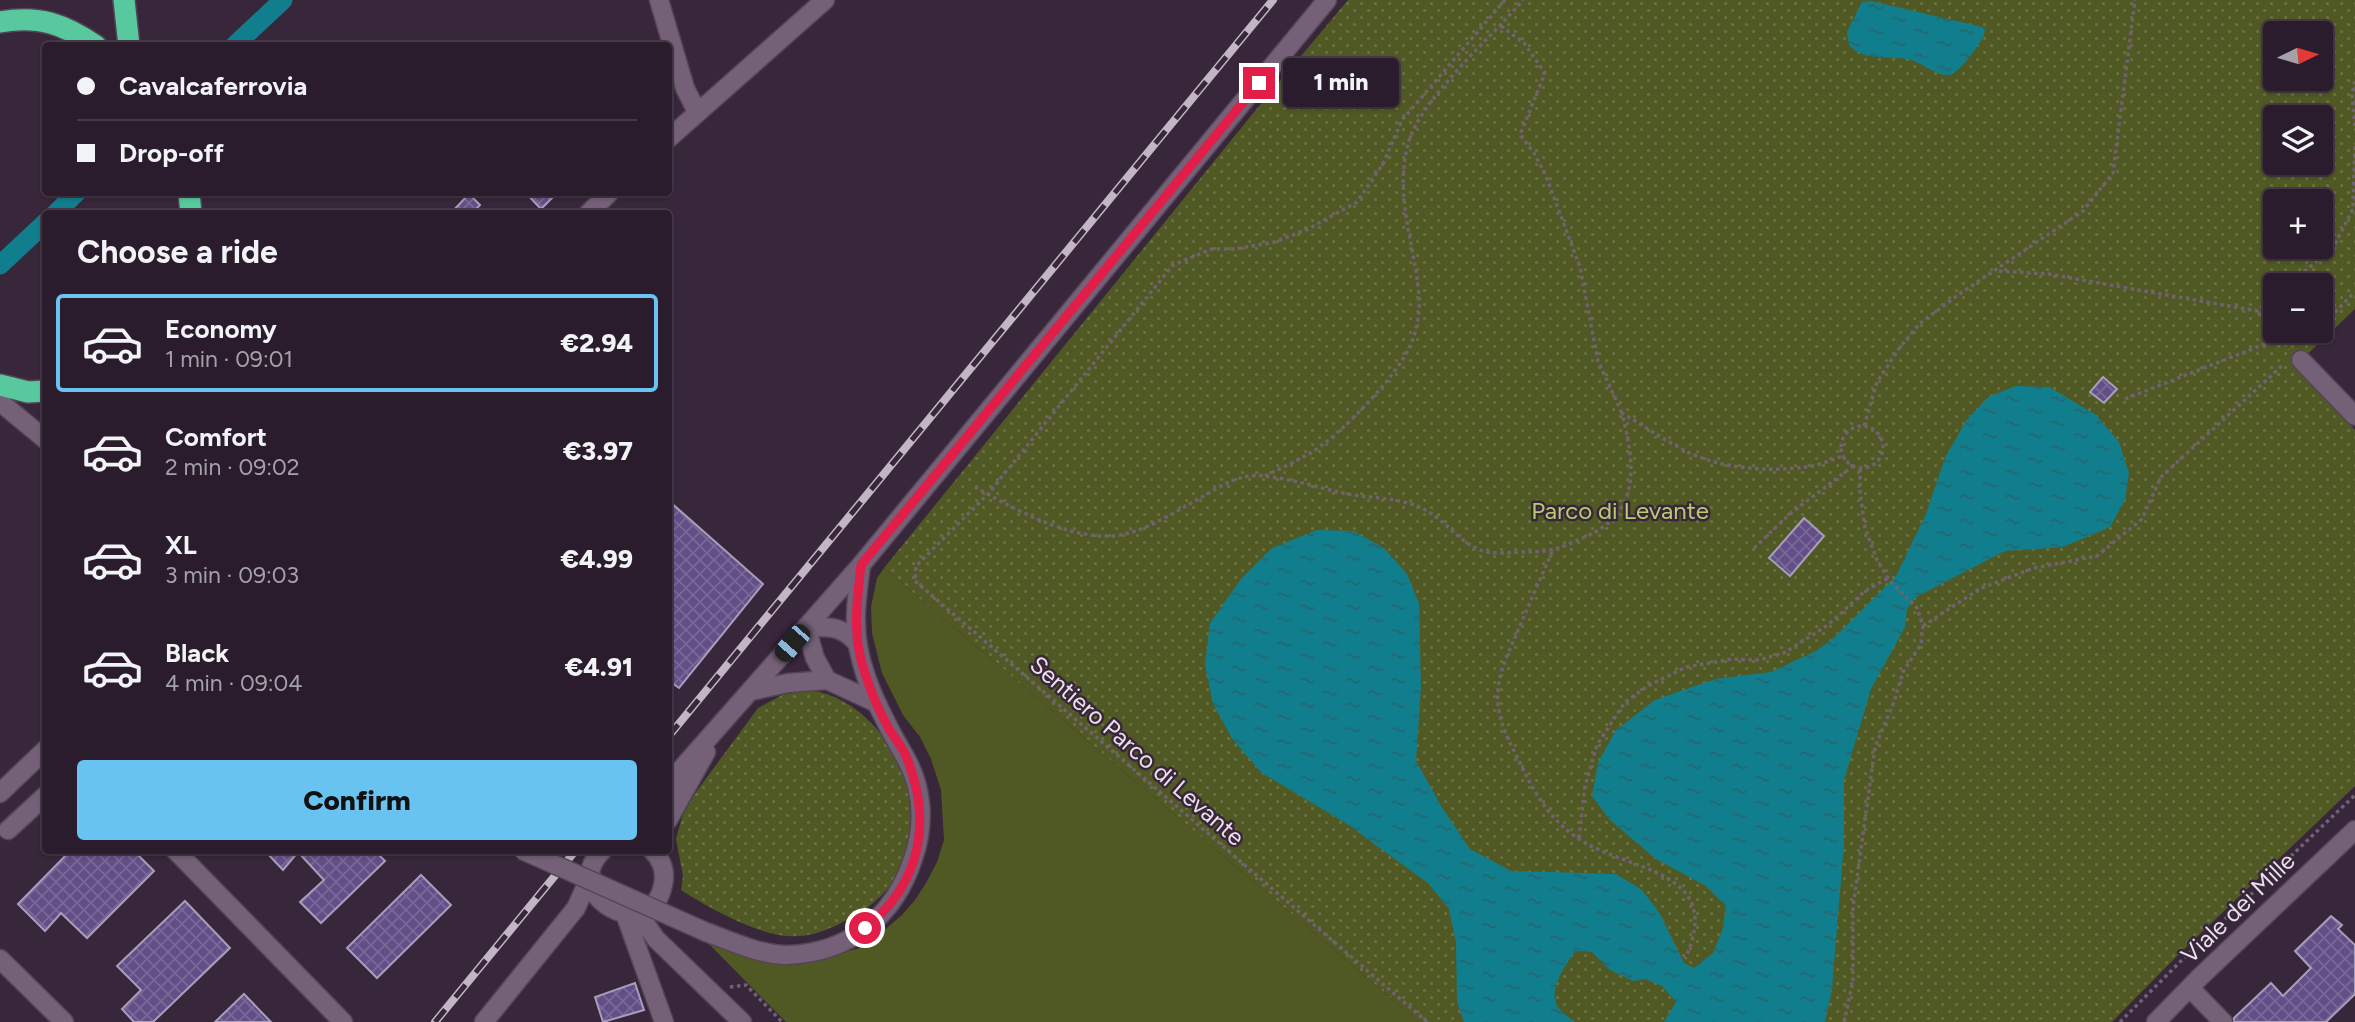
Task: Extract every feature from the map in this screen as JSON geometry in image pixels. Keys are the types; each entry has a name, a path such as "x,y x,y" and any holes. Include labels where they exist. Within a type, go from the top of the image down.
{"highway":[{"path":"124,0 129,42"},
{"path":"0,22 15,19 59,23 90,42"},
{"path":"0,385 28,393 42,391"}],"street":[{"path":"659,0 671,42"},
{"path":"672,135 825,0"},
{"path":"672,781 861,565 1327,0"},
{"path":"672,44 685,88 697,112"},
{"path":"592,210 606,196"},
{"path":"2296,356 2355,416"},
{"path":"0,402 42,437"},
{"path":"531,854 706,932 754,949 784,955 808,953 846,941 869,925 895,901 906,881 919,841 920,815 917,787 905,754 877,703 857,643 855,621 861,565"},
{"path":"806,627 833,627 848,633 857,643"},
{"path":"806,627 815,658 827,680"},
{"path":"751,691 788,683 827,680 877,703"},
{"path":"672,813 715,733"},
{"path":"0,793 42,753"},
{"path":"3,830 42,798"},
{"name":"Viale dei Mille","path":"2156,1022 2355,830"},
{"path":"179,854 343,1022"},
{"path":"484,1022 576,908 600,854"},
{"path":"591,875 592,886 603,905 613,911 631,914 649,908 657,900 665,878 663,858"},
{"path":"576,908 589,904 603,905"},
{"path":"631,914 742,1022"},
{"path":"631,914 664,1022"},
{"path":"0,959 64,1022"},
{"path":"2190,988 2223,1022"}],"path":[{"name":"Sentiero Parco di Levante","path":"1427,1022 915,581 916,566 988,494 1173,265 1212,249 1235,249 1275,242 1308,229 1357,202 1383,164 1402,120 1505,0"},
{"path":"1265,476 1314,451 1337,432 1400,364 1410,347 1418,324 1419,297 1403,202 1404,167 1409,142 1420,118 1450,80 1523,0"},
{"path":"1864,426 1877,382 1919,324 2083,211 2113,173 2135,0"},
{"path":"975,487 1026,515 1055,526 1099,535 1130,533 1164,518 1234,479 1250,475 1349,494 1391,499 1428,511 1453,533 1481,551 1552,552 1601,530 1621,511 1630,486 1631,451 1622,413 1598,361 1580,267 1546,176 1534,153 1520,135 1545,73 1524,43 1501,26"},
{"path":"2355,81 2352,95 2355,126"},
{"path":"2303,273 2333,248 2353,209 2355,146"},
{"path":"1997,271 2048,274 2257,311 2280,338 2125,399"},
{"path":"2333,315 2355,292"},
{"path":"2257,311 2263,306"},
{"path":"1923,626 1981,588 2034,568 2097,556 2143,519 2161,477 2307,343"},
{"path":"1622,413 1689,453 1730,465 1774,469 1808,467 1843,456"},
{"path":"1864,426 1870,427 1880,436 1883,449 1878,461 1860,468 1853,466 1843,456 1841,443 1846,432 1864,426"},
{"path":"1754,548 1790,514 1853,466"},
{"path":"1844,1022 1853,981 1853,907 1875,747 1903,672 1921,644 1923,626 1917,608 1889,580 1877,560 1866,528 1860,492 1860,468"},
{"path":"1552,552 1507,657 1497,688 1498,712 1504,732 1533,791 1551,816 1579,839 1670,878 1689,896 1696,919 1692,943 1685,959"},
{"path":"1579,839 1586,786 1597,745 1625,702 1648,686 1686,667 1732,659 1759,660 1784,653 1828,625 1865,591 1889,580"},
{"path":"2120,1022 2355,795"},
{"path":"711,990 746,985 782,1022"}],"green space":[{"name":"Parco di Levante","path":"1348,0 2355,0 2355,309 2333,330 2333,273 2263,273 2263,343 2319,343 2295,366 2355,430 2355,786 2112,1022 1419,1022 884,568"},
{"path":"884,568 1419,1022 786,1022 704,939 765,960 803,962 864,947 902,915 915,900 937,862 944,840 941,790 931,759 920,737 903,715 882,673 872,633 871,607 877,578"},
{"path":"807,690 835,697 860,713 875,727 893,752 906,779 912,807 911,834 905,860 891,884 871,905 823,931 787,936 747,925 681,890 683,876 676,839 683,814 696,792 758,708 782,695"}],"water":[{"path":"1871,1 1982,27 1985,30 1984,35 1956,72 1947,75 1911,60 1862,54 1849,45 1847,32 1862,2"},
{"path":"2016,386 2049,387 2096,415 2119,442 2129,473 2125,500 2110,527 2063,547 2005,551 1916,597 1907,609 1905,627 1871,689 1844,780 1844,843 1832,989 1825,1022 1664,1022 1676,1002 1662,986 1645,979 1633,981 1610,970 1592,952 1575,951 1556,985 1555,1000 1559,1009 1575,1022 1464,1022 1457,1001 1456,942 1449,909 1428,883 1347,824 1262,773 1233,740 1213,704 1205,664 1210,623 1241,579 1272,548 1317,530 1353,531 1384,548 1407,574 1419,603 1421,688 1416,761 1470,849 1511,871 1616,874 1642,890 1659,912 1684,963 1694,968 1713,953 1723,928 1726,906 1706,886 1656,859 1610,820 1592,796 1598,763 1615,731 1655,700 1715,679 1771,672 1816,651 1835,637 1896,576 1926,514 1945,458 1966,421 1988,397"}],"building":[{"path":"467,196 471,196 480,205 475,210 454,210"},
{"path":"529,196 554,196 541,209"},
{"path":"2103,377 2117,389 2104,403 2090,392"},
{"path":"672,504 763,584 679,688 672,683"},
{"path":"1804,518 1824,536 1790,576 1769,558"},
{"path":"67,854 137,854 154,871 87,938 61,913 45,931 18,904"},
{"path":"268,854 296,854 283,870"},
{"path":"300,854 378,854 385,861 321,923 300,902 324,880"},
{"path":"421,875 451,905 377,978 347,948"},
{"path":"185,901 230,948 153,1022 134,1022 122,1009 141,990 117,966"},
{"path":"2331,916 2342,925 2338,929 2355,945 2355,994 2326,1022 2234,1022 2234,1018 2271,983 2283,996 2311,968 2295,951"},
{"path":"635,983 644,1010 603,1022 595,997"},
{"path":"244,994 271,1022 215,1022"}],"waterway":[{"path":"238,42 283,0"},
{"path":"59,210 73,196"},
{"path":"0,265 42,226"}],"railway":[{"path":"672,732 1273,0"},
{"path":"435,1022 573,854"}],"route":[{"path":"865,928 895,901 906,881 919,841 920,815 917,787 905,754 877,703 857,643 855,621 861,565 1259,83"}]}
